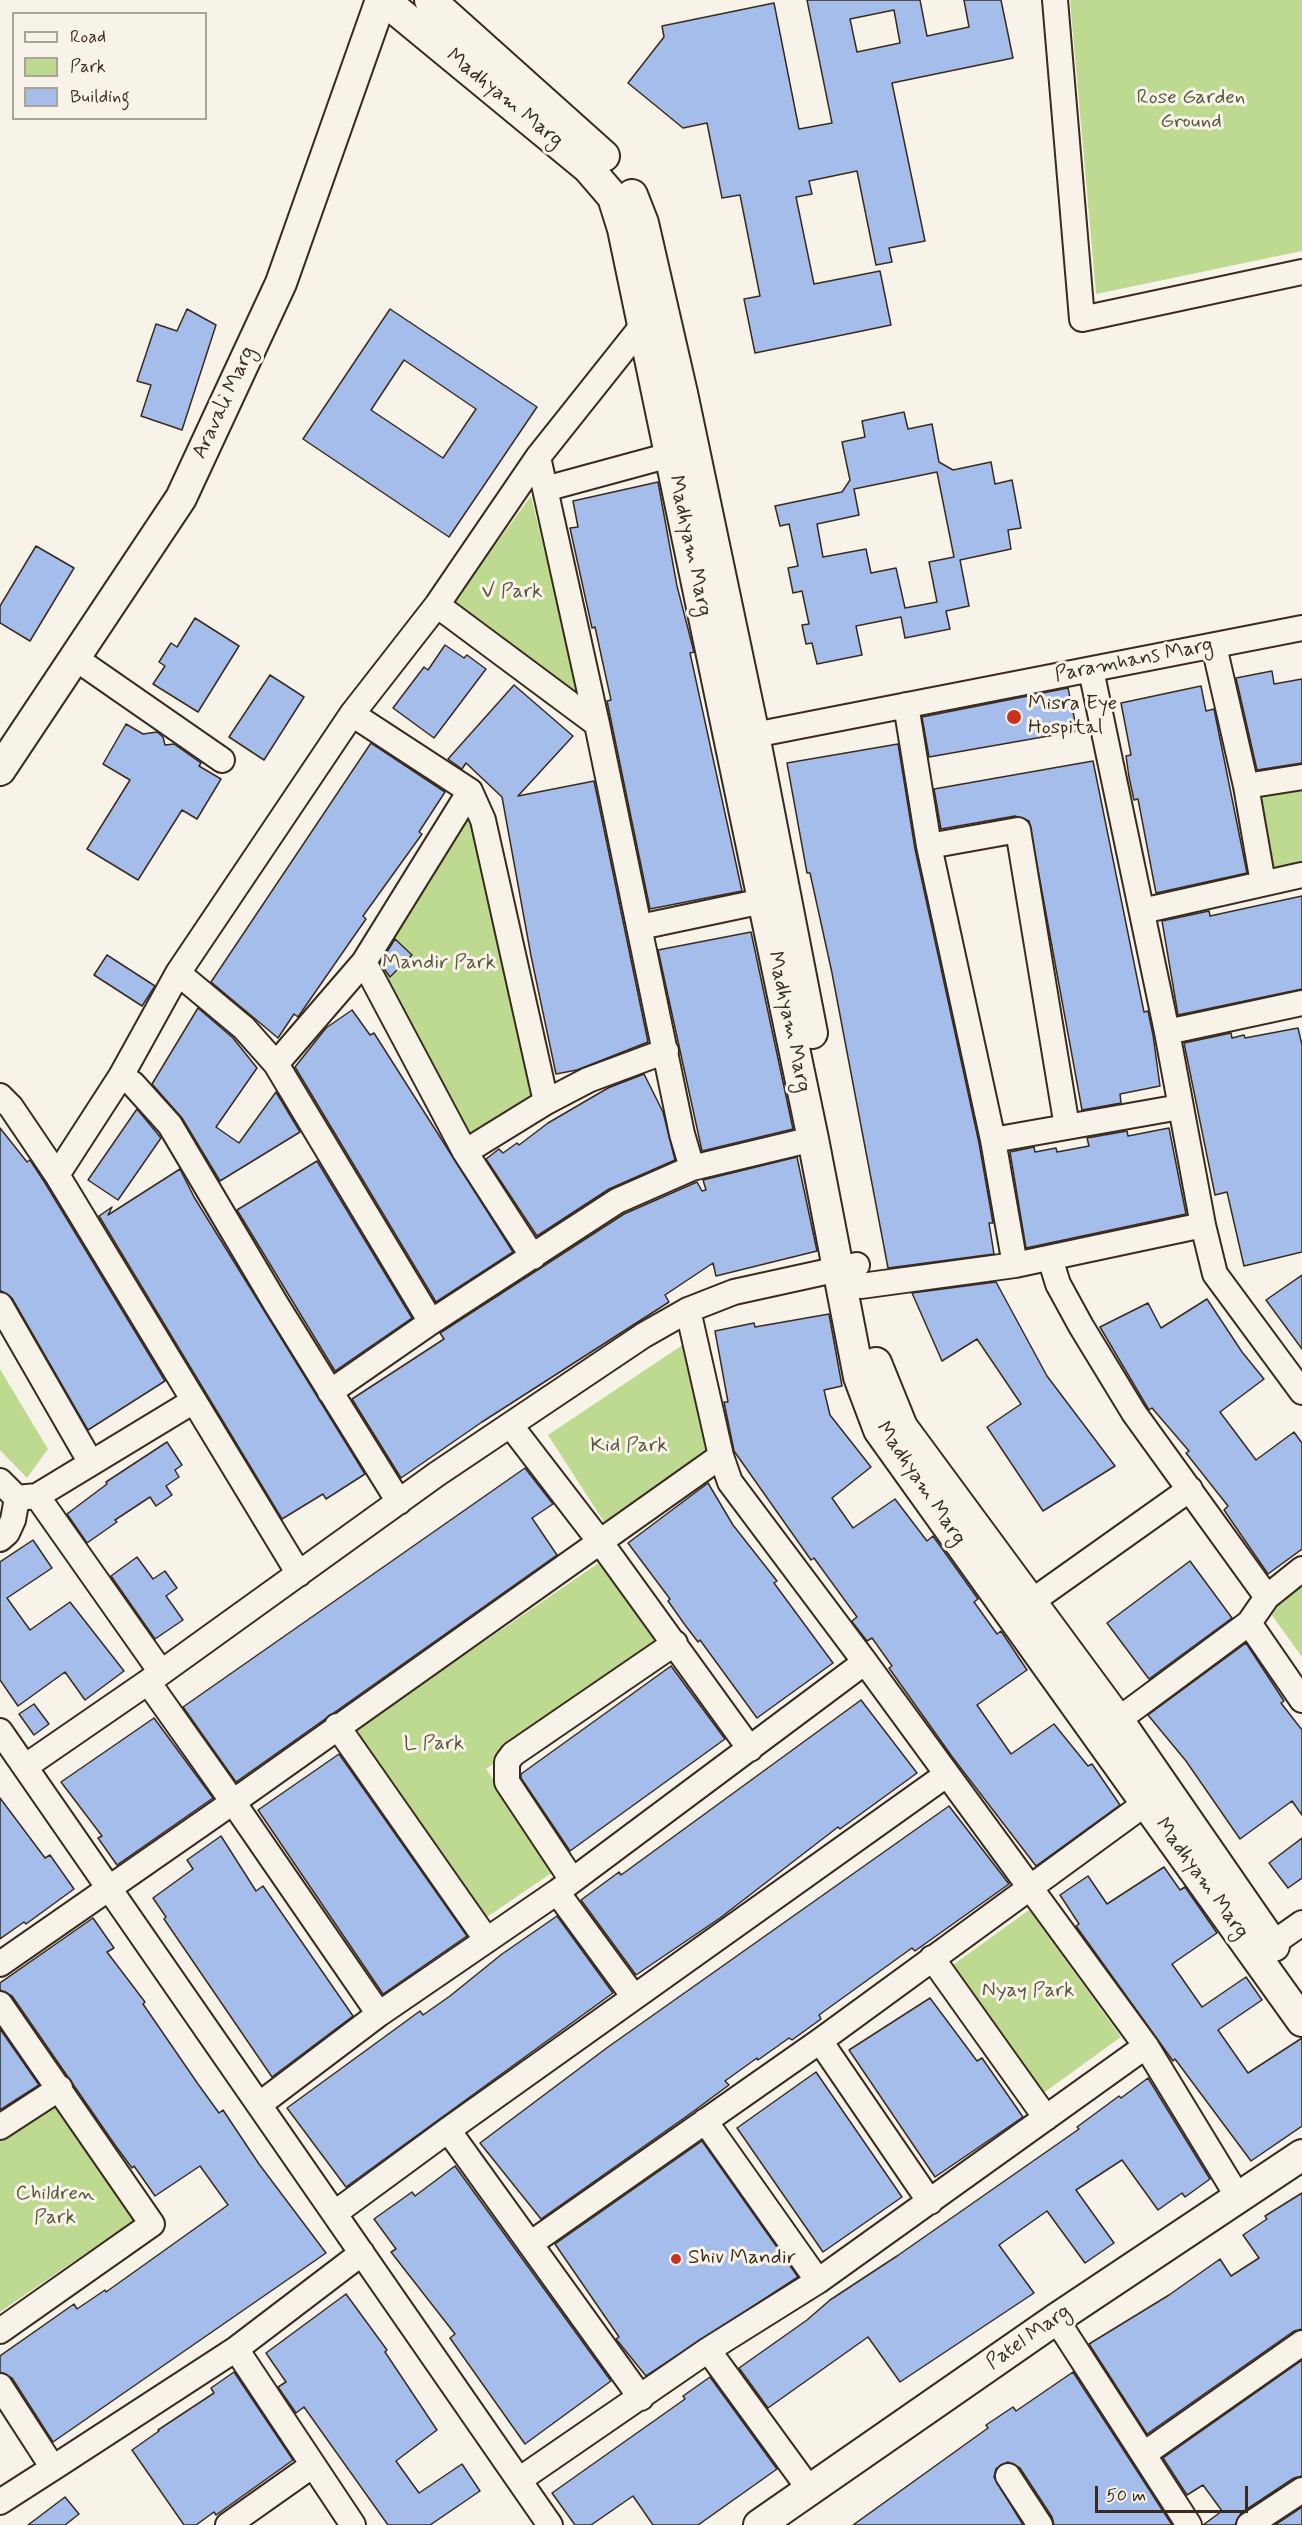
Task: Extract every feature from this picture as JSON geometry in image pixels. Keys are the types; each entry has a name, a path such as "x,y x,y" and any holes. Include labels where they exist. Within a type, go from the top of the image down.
{"street":[{"name":"Madhyam Marg","path":"383,0 588,168 613,197 623,229 813,1139 877,1371 902,1427 1118,1720 1302,1985"},
{"name":"Aravali Marg","path":"0,770 186,487 281,283 383,0"},
{"name":"Madhyam Marg","path":"429,0 607,158 630,191 643,223 671,343 754,735 851,1274 859,1377 879,1430 1302,2021"},
{"path":"1055,0 1082,319 1302,272"},
{"path":"57,1175 121,1076 178,973 352,714 437,605 538,457 643,325"},
{"path":"545,489 670,455"},
{"path":"538,457 597,724 682,1134 692,1168"},
{"path":"437,605 597,724"},
{"name":"Paramhans Marg","path":"754,735 1302,628"},
{"path":"1214,646 1246,786 1263,883"},
{"path":"75,658 222,760"},
{"path":"1091,670 1167,1032 1203,1225 1215,1274 1302,1392"},
{"path":"906,705 929,846 993,1140 1015,1265"},
{"path":"352,714 470,791 483,820 546,1102"},
{"path":"1246,786 1302,777"},
{"path":"276,1064 364,962 470,791"},
{"path":"929,846 1018,830 1067,1127"},
{"path":"1142,911 1302,875"},
{"path":"640,927 763,902"},
{"path":"364,962 465,1152 533,1257"},
{"path":"178,973 244,1028 276,1064 431,1322"},
{"path":"1167,1032 1301,1010"},
{"path":"465,1152 546,1102 588,1080 666,1051"},
{"path":"121,1076 133,1084 170,1125 330,1392 399,1502"},
{"path":"0,1096 11,1107 57,1175 192,1402 299,1574"},
{"path":"993,1140 1180,1107"},
{"path":"330,1392 431,1322 616,1201 692,1168 813,1139"},
{"path":"26,1766 155,1677 399,1502 644,1335 688,1310 734,1292 851,1274 1015,1265 1203,1225"},
{"path":"1050,1258 1058,1284 1134,1413 1267,1597"},
{"path":"0,1305 91,1462"},
{"path":"688,1310 721,1456 730,1482 1146,2046 1238,2197"},
{"path":"0,1539 7,1533 27,1497 192,1402"},
{"path":"511,1426 675,1643 750,1749"},
{"path":"0,1964 110,1889 721,1456"},
{"path":"0,1481 27,1497 155,1677 233,1802 379,2014"},
{"path":"1031,1602 1190,1489"},
{"path":"1118,1720 1249,1623 1267,1597 1302,1569"},
{"path":"1249,1623 1302,1700"},
{"path":"634,1997 564,1886 507,1782 507,1762 513,1754 675,1643"},
{"path":"260,2104 379,2014 564,1886 865,1662"},
{"path":"337,1726 486,1939"},
{"path":"0,1731 550,2525"},
{"path":"335,2213 946,1775"},
{"path":"530,2244 820,2042 1146,1803"},
{"path":"1272,1944 1302,1923"},
{"path":"932,1958 1046,2118"},
{"path":"0,2004 152,2224 0,2331"},
{"path":"820,2042 930,2202"},
{"path":"519,2480 708,2350 818,2281 1146,2046"},
{"path":"0,2127 60,2088"},
{"path":"705,2121 818,2281"},
{"path":"448,2130 641,2398"},
{"name":"Patel Marg","path":"759,2525 1056,2319 1302,2155"},
{"path":"0,2502 236,2349 362,2253"},
{"path":"1056,2319 1189,2525"},
{"path":"1144,2454 1302,2343"},
{"path":"236,2349 353,2525"},
{"path":"708,2350 810,2490"},
{"path":"0,2386 53,2468"},
{"path":"228,2525 314,2465"},
{"path":"1008,2476 1040,2525"},
{"path":"1249,2525 1302,2490"}],"green space":[{"name":"Rose Garden Ground","path":"1070,0 1302,0 1302,251 1096,294"},
{"name":"V Park","path":"531,496 581,702 454,601"},
{"path":"1302,779 1302,875 1270,882 1246,786"},
{"name":"Mandir Park","path":"470,791 546,1102 465,1152 364,962"},
{"name":"Kid Park","path":"684,1344 708,1458 608,1528 548,1435"},
{"path":"0,1369 48,1449 27,1478 0,1450"},
{"name":"L Park","path":"600,1562 660,1649 486,1769 556,1870 484,1919 354,1731"},
{"path":"1302,1578 1302,1657 1266,1607"},
{"name":"Nyay Park","path":"1029,1910 1121,2037 1042,2094 950,1967"},
{"name":"Children Park","path":"53,2105 133,2221 0,2312 0,2141"}],"building":[{"path":"807,0 920,0 927,36 969,27 964,0 1001,0 1013,58 892,83 925,241 889,248 892,262 876,265 857,171 809,181 812,194 796,197 814,284 880,271 891,325 755,353 744,299 760,296 740,195 722,198 707,123 683,128 628,83 664,37 662,26 774,3 799,129 832,123","holes":["894,10 900,43 857,52 850,19"]},
{"path":"187,309 216,325 182,430 141,416 151,385 137,381 156,324 177,331"},
{"path":"390,309 537,407 449,537 303,439","holes":["404,360 476,409 443,458 371,410"]},
{"path":"904,412 908,429 932,424 939,462 953,470 991,462 995,484 1012,480 1021,528 1008,530 1011,549 960,560 969,606 946,611 950,629 905,638 901,617 856,626 862,655 817,664 812,643 806,644 802,625 809,624 802,591 793,593 788,568 798,566 789,524 780,526 775,506 842,492 850,480 842,442 865,437 862,421","holes":["937,472 954,557 929,562 937,602 905,608 896,568 871,573 866,549 823,557 817,524 859,515 854,489"]},
{"path":"658,482 677,586 694,652 690,653 742,891 650,909 607,701 611,700 570,528 578,527 573,501"},
{"path":"36,546 74,568 30,641 0,623 0,606"},
{"path":"195,618 239,646 198,712 153,684 165,666 159,662 171,643 177,647"},
{"path":"445,645 464,658 467,655 486,669 434,738 393,708 424,667 428,670"},
{"path":"1272,671 1274,684 1302,679 1302,763 1257,770 1236,678"},
{"path":"270,675 304,697 264,760 229,737"},
{"path":"514,685 573,736 518,796 594,781 648,1042 577,1070 556,1074 531,956 502,797 466,763 462,769 448,759"},
{"path":"1201,686 1206,711 1214,709 1247,873 1156,893 1138,799 1134,800 1129,777 1126,756 1131,755 1121,703"},
{"path":"1068,688 1077,731 929,757 922,717"},
{"path":"126,724 143,734 157,732 163,737 165,745 174,744 201,763 199,766 221,779 197,819 182,810 138,880 87,849 130,780 103,764"},
{"path":"371,743 445,792 419,832 422,834 363,916 366,919 298,1017 294,1014 278,1038 211,982"},
{"path":"898,744 915,849 979,1143 993,1223 989,1223 994,1254 888,1268 832,973 810,873 807,873 787,763"},
{"path":"1093,761 1144,1012 1148,1011 1153,1035 1160,1086 1120,1094 1121,1103 1082,1110 1029,821 1015,816 941,829 934,789"},
{"path":"1302,896 1302,989 1178,1015 1162,921 1209,911 1210,916"},
{"path":"751,932 793,1129 702,1151 658,950"},
{"path":"395,939 412,955 390,977 380,963"},
{"path":"107,955 155,986 142,1006 94,975"},
{"path":"198,1008 233,1038 257,1068 216,1127 239,1143 276,1092 300,1132 220,1181 182,1118 152,1084"},
{"path":"352,1010 370,1035 374,1033 513,1252 436,1302 295,1067 326,1028"},
{"path":"1298,1028 1302,1045 1302,1252 1244,1266 1227,1192 1215,1195 1184,1043 1231,1033 1232,1038 1244,1035 1245,1038"},
{"path":"644,1074 663,1112 675,1160 609,1189 537,1236 486,1159 499,1149 503,1153 517,1143 519,1145 548,1123 608,1088"},
{"path":"137,1109 161,1138 118,1200 88,1180"},
{"path":"0,1128 27,1162 30,1160 45,1183 165,1381 88,1430 12,1298 0,1290"},
{"path":"1169,1128 1186,1214 1026,1248 1010,1152 1034,1147 1035,1152 1056,1148 1057,1152 1089,1146 1087,1138 1127,1131 1128,1136"},
{"path":"797,1157 817,1251 716,1276 713,1263 665,1295 669,1302 482,1422 401,1478 352,1399 444,1339 440,1333 624,1214 697,1182 702,1191 706,1190 703,1180"},
{"path":"317,1161 412,1318 335,1371 237,1210"},
{"path":"180,1169 194,1197 365,1474 326,1499 323,1494 282,1519 99,1216 112,1207 108,1215"},
{"path":"1302,1275 1302,1349 1266,1300"},
{"path":"996,1282 1047,1376 1115,1466 1043,1511 987,1427 1021,1404 977,1339 942,1361 912,1293"},
{"path":"1207,1299 1242,1352 1264,1379 1220,1412 1256,1460 1294,1432 1302,1443 1302,1549 1268,1574 1224,1510 1228,1506 1186,1453 1189,1451 1152,1408 1149,1410 1100,1327 1148,1303 1161,1328"},
{"path":"829,1314 842,1386 824,1390 830,1415 871,1467 832,1498 853,1528 895,1499 927,1541 933,1536 978,1599 974,1602 997,1634 1001,1631 1027,1670 977,1705 1011,1754 1054,1724 1088,1766 1092,1764 1120,1805 1036,1866 953,1758 889,1668 892,1666 872,1638 867,1641 853,1623 852,1621 857,1617 814,1558 811,1560 734,1451 724,1402 728,1402 715,1331 754,1323 755,1327"},
{"path":"167,1442 182,1465 175,1470 179,1477 166,1486 172,1495 156,1506 150,1497 115,1520 117,1522 87,1543 67,1514 107,1484 106,1482"},
{"path":"525,1468 553,1504 532,1518 557,1555 236,1782 183,1707"},
{"path":"708,1483 733,1525 777,1581 774,1583 833,1663 757,1718 700,1640 698,1642 685,1625 668,1601 670,1599 628,1543"},
{"path":"33,1540 52,1568 7,1598 30,1630 70,1602 124,1671 85,1700 65,1672 18,1706 0,1680 0,1562"},
{"path":"137,1557 153,1579 165,1571 177,1588 166,1596 183,1620 155,1639 111,1576"},
{"path":"1190,1561 1232,1618 1149,1679 1107,1623"},
{"path":"1246,1643 1284,1701 1281,1703 1302,1730 1302,1815 1292,1801 1240,1839 1186,1761 1148,1715"},
{"path":"671,1666 725,1739 570,1851 521,1778 521,1774"},
{"path":"861,1700 917,1773 840,1829 838,1827 720,1918 636,1975 581,1900 619,1872 621,1875"},
{"path":"34,1704 49,1724 34,1735 19,1714"},
{"path":"154,1718 213,1798 117,1865 98,1838 102,1836 61,1782"},
{"path":"339,1754 467,1936 383,1994 258,1810"},
{"path":"0,1798 45,1858 50,1855 74,1889 26,1924 24,1922 0,1939"},
{"path":"949,1806 1009,1884 915,1951 912,1948 819,2015 821,2019 792,2040 789,2038 758,2060 757,2058 725,2081 729,2085 541,2219 480,2143 608,2047"},
{"path":"221,1836 256,1891 263,1886 353,2016 272,2077 164,1919 166,1917 153,1898 193,1869 187,1860"},
{"path":"1302,1838 1302,1878 1288,1888 1269,1863"},
{"path":"1164,1867 1180,1890 1185,1887 1217,1933 1172,1964 1202,2007 1246,1977 1262,2000 1218,2030 1248,2073 1302,2038 1302,2126 1251,2161 1175,2059 1173,2061 1076,1926 1079,1924 1060,1895 1088,1876 1107,1904"},
{"path":"557,1916 613,1993 346,2187 287,2108 420,2011 423,2015 450,1996 502,1954"},
{"path":"93,1918 114,1948 107,1952 145,2002 143,2004 198,2084 219,2113 223,2110 259,2164 326,2253 53,2442 12,2378 0,2372 0,2356 74,2304 77,2309 105,2290 106,2292 228,2205 200,2166 155,2196 134,2166 132,2168 115,2145 12,1996 0,1990 0,1983"},
{"path":"930,1998 977,2061 982,2058 1023,2117 935,2177 849,2050"},
{"path":"0,2029 39,2085 0,2110"},
{"path":"816,2072 902,2197 823,2252 737,2128"},
{"path":"1148,2078 1210,2179 1185,2197 1182,2193 1158,2210 1122,2160 1076,2190 1114,2243 1085,2263 1047,2211 999,2245 1034,2293 900,2382 868,2337 768,2408 739,2368 807,2320 830,2300 1079,2129 1077,2127"},
{"name":"Shiv Mandir","path":"702,2141 798,2277 646,2376 616,2339 619,2337 555,2244"},
{"path":"455,2166 611,2381 525,2444 450,2338 455,2334 391,2252 396,2249 374,2219 412,2192 415,2196"},
{"path":"1302,2193 1302,2329 1294,2331 1147,2434 1089,2344 1169,2295 1220,2259 1231,2276 1259,2258 1243,2235 1267,2219 1265,2216"},
{"path":"346,2294 387,2350 385,2352 437,2430 396,2461 419,2493 462,2464 480,2491 430,2525 388,2525 304,2407 296,2413 278,2387 286,2382 266,2353"},
{"path":"1302,2360 1302,2476 1294,2478 1241,2513 1235,2525 1203,2525 1222,2511 1203,2485 1187,2495 1163,2458"},
{"path":"234,2372 293,2460 216,2515 214,2512 196,2525 184,2525 132,2450 214,2393 211,2388"},
{"path":"1073,2372 1172,2525 1054,2525 1052,2517 1020,2468 1008,2462 996,2469 994,2477 1023,2525 853,2525 988,2428 986,2425 1013,2407 1016,2411"},
{"path":"710,2377 777,2469 698,2525 653,2525 633,2496 591,2525 575,2525 552,2493 685,2399 683,2396"},
{"path":"65,2497 79,2514 65,2525 28,2525"},
{"path":"1302,2507 1302,2525 1275,2525"}],"place":[{"name":"Misra Eye Hospital","path":"1014,717"},
{"name":"Shiv Mandir","path":"676,2259"}]}
